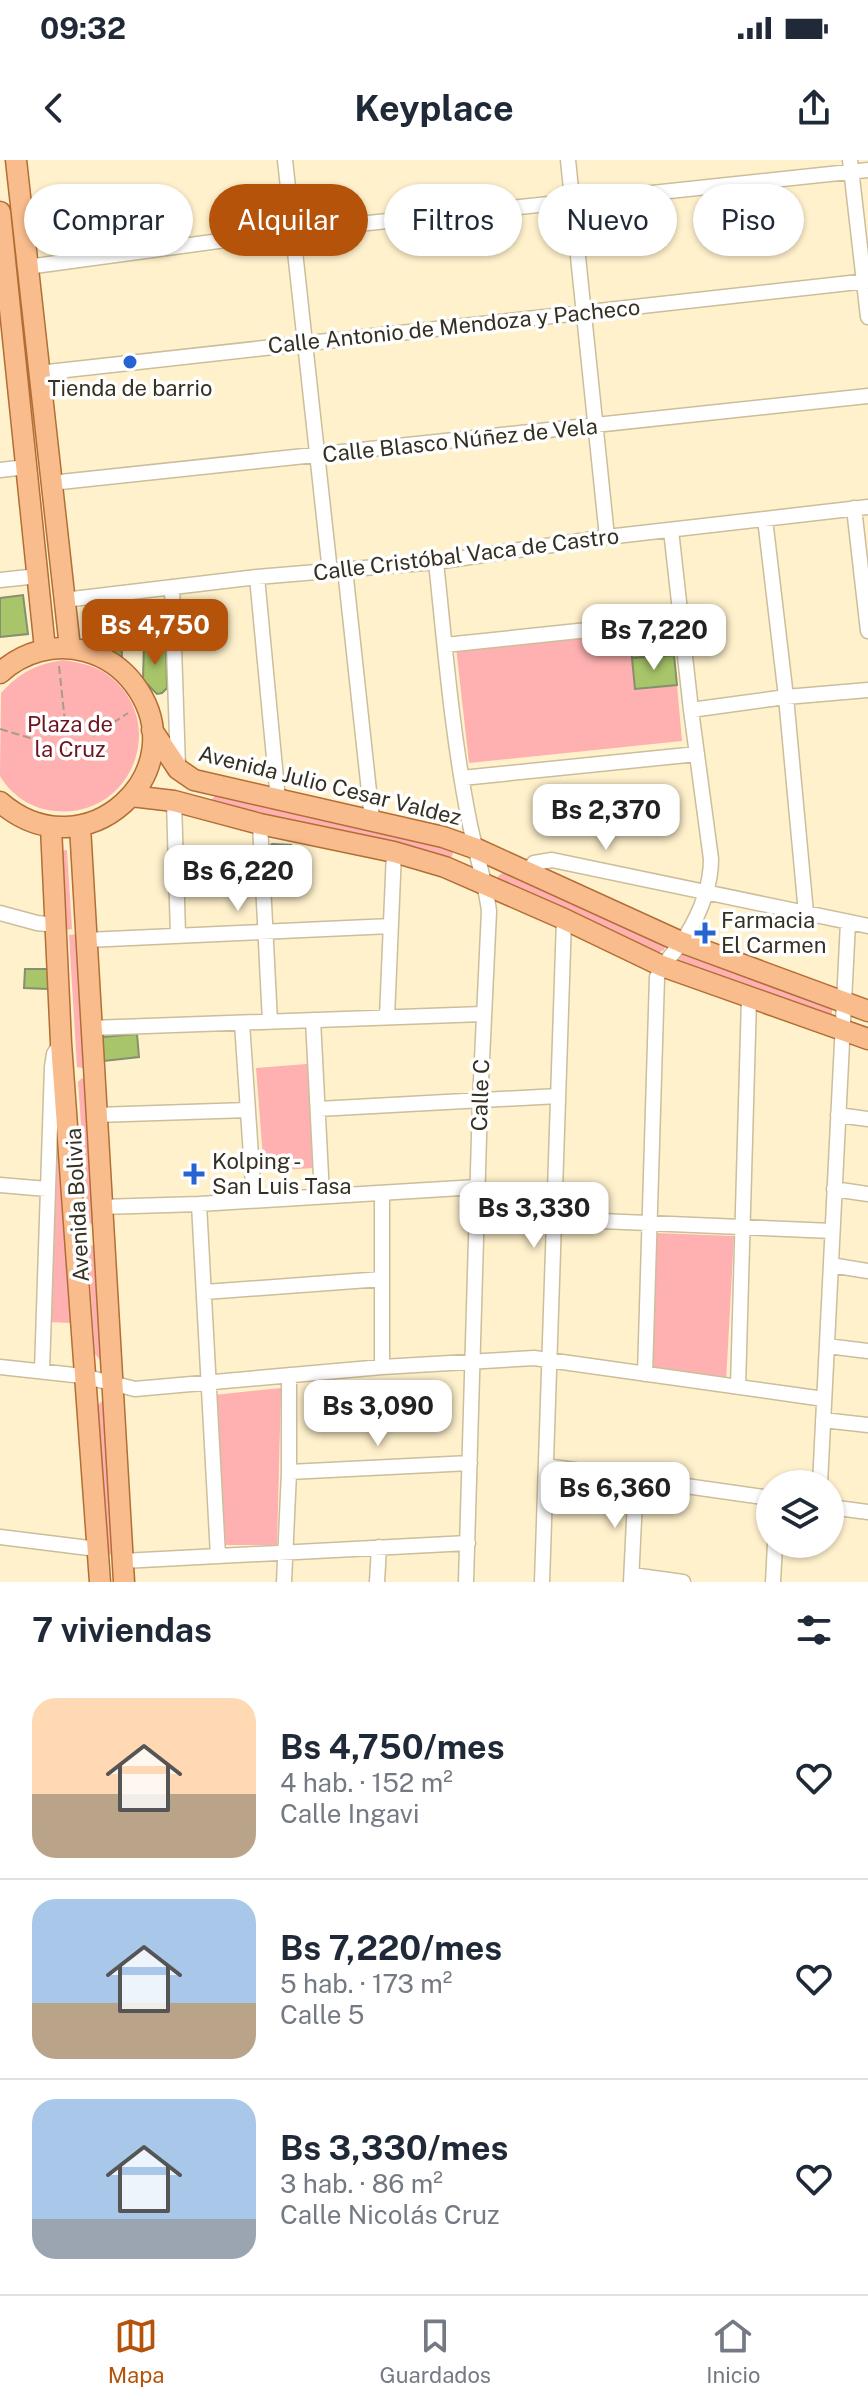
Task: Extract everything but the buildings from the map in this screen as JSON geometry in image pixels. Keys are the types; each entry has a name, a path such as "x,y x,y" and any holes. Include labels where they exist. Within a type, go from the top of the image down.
{"main road":[{"path":"16,160 64,600 58,654"},
{"path":"0,212 38,576 58,654"},
{"path":"0,673 20,658 58,654 97,655 121,669 139,691 150,716 152,730 146,772 131,796 108,815 80,826 51,827 26,820 0,802"},
{"name":"Avenida Julio Cesar Valdez","path":"152,730 178,769 194,780 443,837 477,849 681,942 868,1011"},
{"path":"131,796 174,801 260,824 394,852 445,867 662,966 868,1039"},
{"name":"Avenida Bolivia","path":"80,826 124,1582"},
{"name":"Avenida Bolivia","path":"51,827 61,1043 100,1582"}],"street":[{"path":"285,160 288,184"},
{"path":"568,160 570,184"},
{"path":"850,166 868,317"},
{"path":"677,188 850,166 868,170"},
{"path":"368,223 538,205"},
{"path":"27,267 209,242"},
{"path":"296,256 330,572"},
{"path":"578,256 607,537"},
{"name":"Calle Antonio de Mendoza y Pacheco","path":"39,373 866,281"},
{"name":"Calle Blasco Núñez de Vela","path":"51,483 868,396"},
{"path":"0,470 26,467"},
{"path":"861,508 868,631"},
{"name":"Calle Cristóbal Vaca de Castro","path":"64,600 257,577 436,562 607,537 861,508"},
{"path":"765,519 786,697 806,913"},
{"path":"645,1374 657,977 687,934 711,878 671,530"},
{"name":"Calle C","path":"436,562 462,778 489,911 471,1361 466,1582"},
{"path":"345,569 372,819"},
{"path":"0,580 38,576"},
{"path":"257,577 278,800"},
{"path":"172,587 178,769"},
{"path":"445,645 683,620"},
{"path":"691,710 868,690"},
{"path":"462,778 697,754"},
{"path":"174,801 178,935"},
{"path":"260,824 270,1022"},
{"path":"387,1017 394,852"},
{"path":"527,872 534,863 552,860 868,926"},
{"path":"0,913 56,925"},
{"path":"542,1582 564,919"},
{"path":"821,1470 848,922"},
{"path":"87,940 391,926"},
{"path":"738,1387 749,998"},
{"path":"91,1028 483,1014"},
{"path":"313,1020 322,1195"},
{"path":"242,1023 254,1200"},
{"path":"42,1371 52,1067 54,1054 61,1043"},
{"path":"318,1109 558,1096"},
{"path":"96,1115 248,1110"},
{"path":"838,1115 868,1119"},
{"path":"0,1185 47,1189"},
{"path":"101,1207 477,1187"},
{"path":"834,1189 868,1194"},
{"path":"382,1193 382,1367"},
{"path":"199,1204 218,1556"},
{"path":"554,1219 832,1231"},
{"path":"831,1265 868,1271"},
{"path":"205,1292 382,1279"},
{"path":"827,1346 868,1351"},
{"path":"0,1367 83,1376 135,1389 382,1367 534,1358 824,1399"},
{"path":"284,1582 289,1375"},
{"path":"823,1420 868,1425"},
{"path":"289,1472 470,1463"},
{"path":"546,1466 756,1496"},
{"path":"636,1479 632,1578 683,1582"},
{"path":"844,1509 868,1512"},
{"path":"0,1537 97,1549"},
{"path":"123,1561 468,1543"},
{"path":"377,1582 379,1547"},
{"path":"773,1582 774,1558"}],"path":[{"path":"58,654 65,722"},
{"path":"93,736 129,712"},
{"path":"0,729 40,741"}],"green space":[{"path":"630,629 635,688 677,685 682,741 469,763 456,647"},
{"name":"Plaza de la Cruz","path":"63,660 88,665 109,676 127,696 137,718 139,741 133,764 122,784 104,800 82,809 55,811 38,808 23,800 10,790 0,776 1,693 29,670"},
{"path":"218,793 451,849 453,853 446,860 219,809 210,801"},
{"path":"67,850 72,929 65,930 60,851"},
{"path":"504,872 665,946 664,950 658,953 498,881 498,876"},
{"path":"77,934 83,1068 77,1067 69,935"},
{"path":"687,951 832,1005 832,1015 827,1018 682,965 679,956"},
{"path":"307,1064 315,1168 264,1171 256,1068"},
{"path":"56,1073 72,1323 48,1322"},
{"path":"82,1078 86,1081 95,1220 92,1225 88,1221 78,1082"},
{"path":"656,1233 734,1236 726,1382 650,1372"},
{"path":"92,1245 96,1248 103,1354 100,1360 95,1354 88,1249"},
{"path":"281,1388 277,1545 224,1545 214,1395"},
{"path":"102,1401 106,1406 111,1555 106,1552 97,1406"}],"place":[{"name":"Tienda de barrio","path":"130,362"},
{"name":"Farmacia El Carmen","path":"705,933"},
{"name":"Kolping - San Luis Tasa","path":"194,1174"}]}
